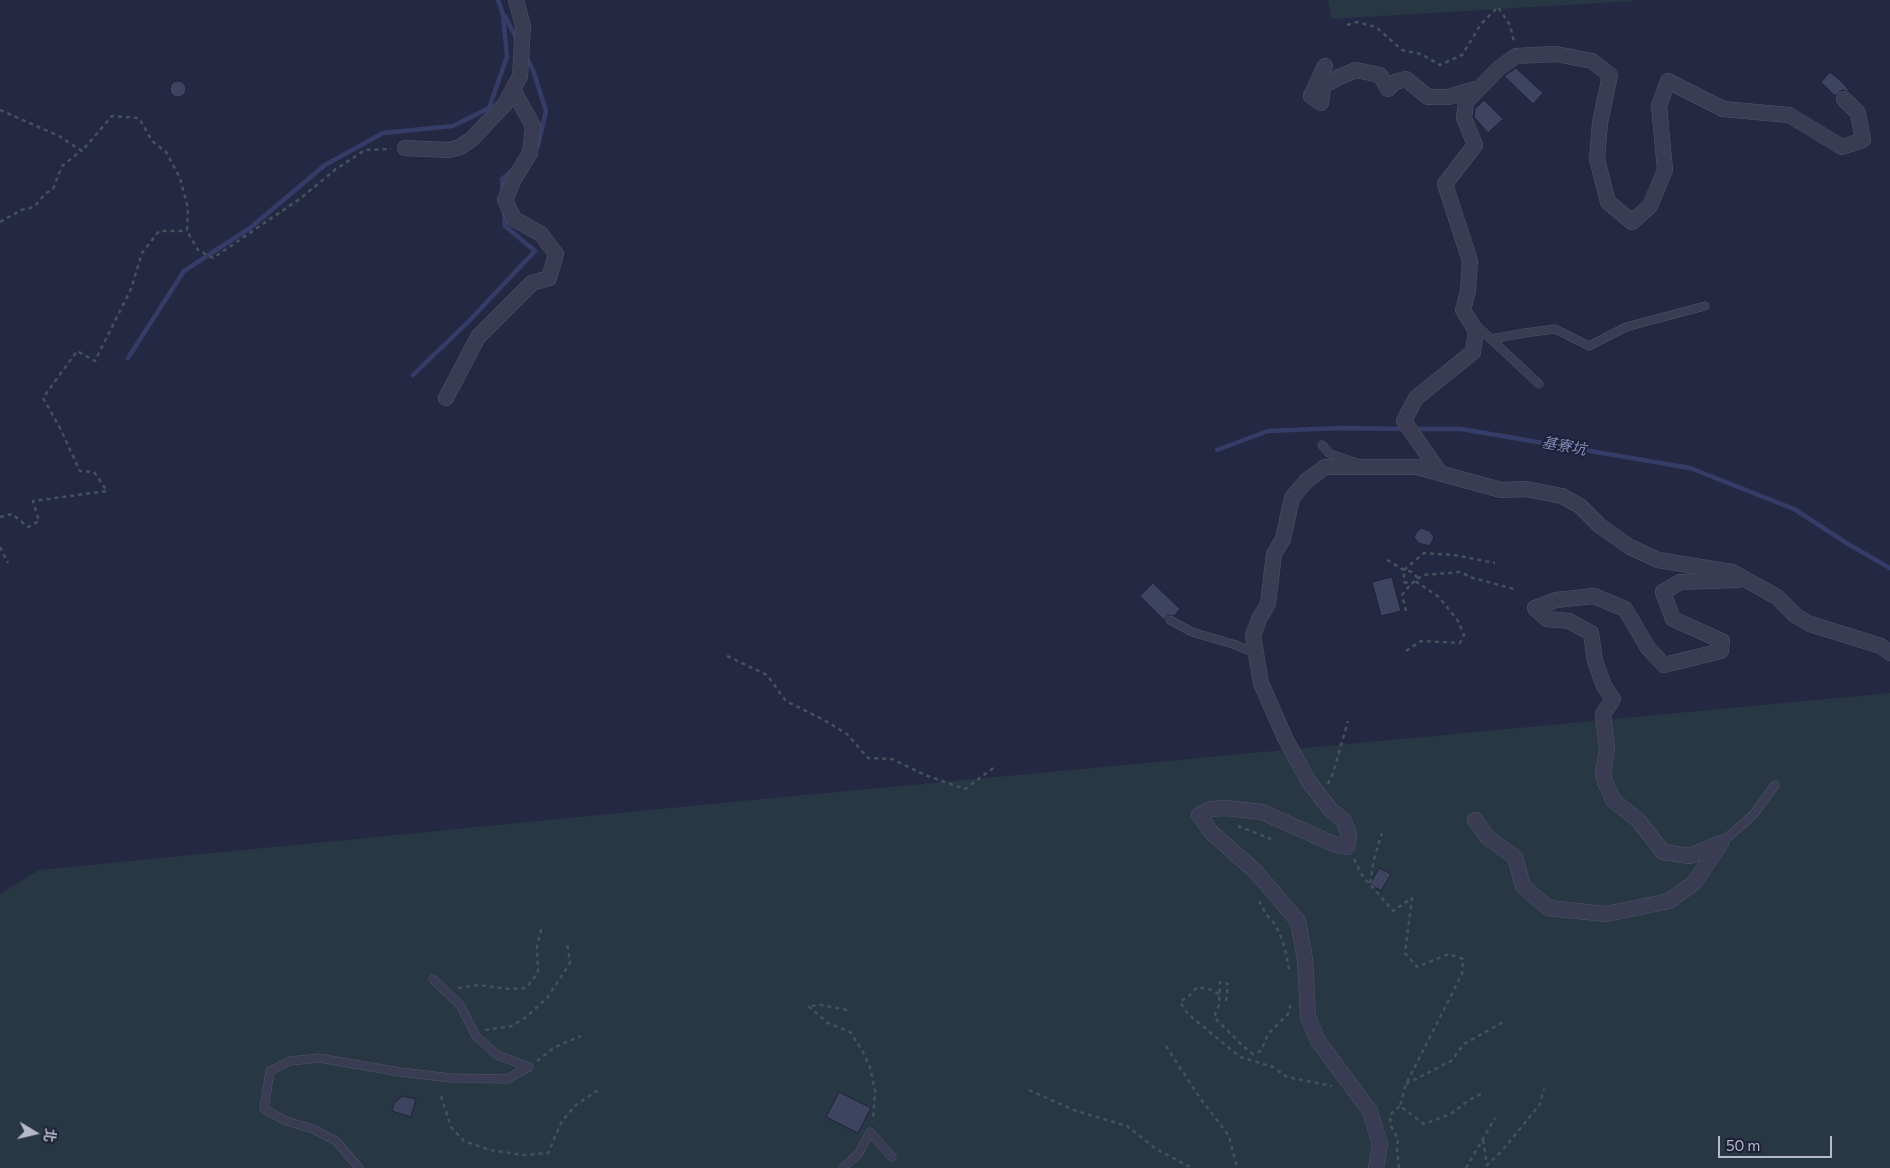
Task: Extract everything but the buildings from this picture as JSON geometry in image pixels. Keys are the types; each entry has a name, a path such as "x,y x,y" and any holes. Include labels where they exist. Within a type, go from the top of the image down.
{"street":[{"path":"405,148 449,150 460,147 472,139 505,104 520,76 523,26 516,0"},
{"path":"1440,473 1404,421 1416,398 1473,352 1476,331 1463,310 1468,291 1470,262 1445,184 1475,145 1464,118 1466,102 1500,68 1516,56 1556,54 1592,61 1610,75 1600,123 1597,159 1608,202 1632,222 1650,206 1665,170 1659,106 1668,82 1723,109 1788,115 1842,147 1863,140 1858,113 1844,99"},
{"path":"1325,66 1311,96 1321,104 1323,86 1356,70 1380,75 1388,89 1395,82 1406,79 1428,97 1448,97 1479,88"},
{"path":"446,398 478,337 532,283 549,278 556,254 541,234 514,219 505,200 514,179 530,153 533,126 513,90"},
{"path":"1376,1168 1380,1144 1370,1111 1318,1041 1308,1017 1305,959 1298,921 1256,872 1211,832 1199,815 1210,809 1262,812 1336,845 1347,847 1349,835 1344,821 1330,809 1309,782 1285,738 1261,683 1253,636 1259,619 1268,604 1274,554 1283,538 1292,498 1306,481 1325,468 1417,466 1501,490 1526,489 1562,496 1580,506 1600,526 1630,547 1658,560 1732,572 1777,597 1794,615 1810,624 1881,646 1890,653"},
{"path":"1722,843 1690,856 1663,852 1638,820 1614,801 1603,774 1606,749 1603,714 1613,699 1604,686 1595,661 1591,634 1569,621 1547,619 1535,608 1556,600 1594,596 1625,609 1648,648 1664,665 1721,652 1722,641 1673,619 1663,592 1680,582 1746,579"},
{"path":"1475,820 1488,838 1515,857 1523,886 1548,908 1606,914 1669,901 1694,883 1722,843"}],"lane":[{"path":"1491,339 1555,329 1589,346 1626,327 1705,306"},
{"path":"1468,317 1539,384"},
{"path":"1322,445 1330,454 1348,459 1367,468"},
{"path":"1170,620 1192,632 1236,645 1255,653"},
{"path":"1722,843 1753,815 1775,785"},
{"path":"433,979 460,1004 476,1036 497,1055 529,1067"},
{"path":"359,1168 336,1141 313,1129 286,1121 264,1109 270,1071 290,1061 319,1058 400,1072 451,1078 507,1079 529,1067"},
{"path":"843,1168 859,1153 870,1132 892,1157"}],"path":[{"path":"1347,25 1356,22 1376,27 1402,50 1421,54 1440,65 1462,55 1481,24 1498,7 1510,25 1516,56"},
{"path":"0,110 60,136 82,151"},
{"path":"0,222 21,210 34,207 46,193 53,190 62,166 82,151 112,116 138,118 152,141 166,152 180,178 188,208 187,231 198,250 213,258 301,198 336,169 365,150 405,148"},
{"path":"0,517 12,514 28,527 38,522 33,501 107,491 94,472 80,471 60,428 43,398 77,351 95,361 131,289 142,253 159,231 187,231"},
{"path":"0,547 8,563"},
{"path":"1404,570 1424,554 1446,554 1495,563"},
{"path":"1387,560 1404,570 1412,572 1417,577 1415,581"},
{"path":"1404,570 1404,582 1411,584"},
{"path":"1406,611 1402,594 1423,575 1460,572 1473,578 1514,589"},
{"path":"1406,651 1421,641 1460,643 1464,635 1458,621 1439,598 1415,581"},
{"path":"727,656 767,675 786,701 847,734 868,758 892,759 925,775 965,789 996,766"},
{"path":"1320,796 1333,773 1348,721"},
{"path":"1370,884 1374,859 1382,833"},
{"path":"1347,847 1364,879 1393,911 1412,898 1406,952 1417,967 1449,954 1463,959 1462,974 1406,1084 1400,1106 1390,1115 1391,1126 1398,1139 1399,1168"},
{"path":"1258,899 1280,934 1290,974"},
{"path":"433,979 444,980 459,988 480,985 509,989 526,988 538,973 537,946 542,926"},
{"path":"472,1029 478,1031 512,1026 526,1017 547,998 570,963 567,941"},
{"path":"1226,1001 1228,984 1220,982 1219,1005 1214,1017 1253,1054 1261,1051 1268,1034 1288,1014 1292,1000"},
{"path":"1219,994 1209,989 1197,987 1180,1002 1188,1014 1240,1056 1274,1067 1287,1077 1311,1083 1352,1088"},
{"path":"848,1010 821,1005 808,1006 828,1023 850,1032 870,1066 875,1091 874,1114 870,1132"},
{"path":"1406,1084 1451,1061 1464,1044 1505,1021"},
{"path":"529,1067 555,1047 581,1036"},
{"path":"1166,1046 1200,1098 1229,1136 1237,1168"},
{"path":"441,1096 451,1127 464,1141 490,1150 523,1156 548,1153 562,1121 576,1105 601,1088"},
{"path":"1482,1140 1487,1165 1502,1151 1540,1104 1544,1088"},
{"path":"1029,1090 1076,1112 1127,1126 1156,1149 1192,1168"},
{"path":"1400,1106 1424,1124 1451,1114 1469,1100 1483,1093"},
{"path":"1466,1168 1495,1118"}],"shaded area":[{"path":"1328,0 1634,0 1634,1 1332,19"},
{"path":"1890,693 1890,1168 0,1168 0,894 39,870 762,799"}],"waterway":[{"path":"128,358 184,271 250,228 325,165 383,133 453,126 489,108 507,57 503,14 498,0"},
{"path":"505,16 517,40"},
{"path":"526,56 533,70 546,111 538,146"},
{"path":"503,192 502,179 513,170"},
{"path":"413,375 468,322 535,251 505,226 504,210"},
{"name":"基寮坑","path":"1217,450 1268,431 1340,428 1405,429"},
{"name":"基寮坑","path":"1412,429 1461,429 1690,468 1794,509 1848,544 1890,568"}]}
